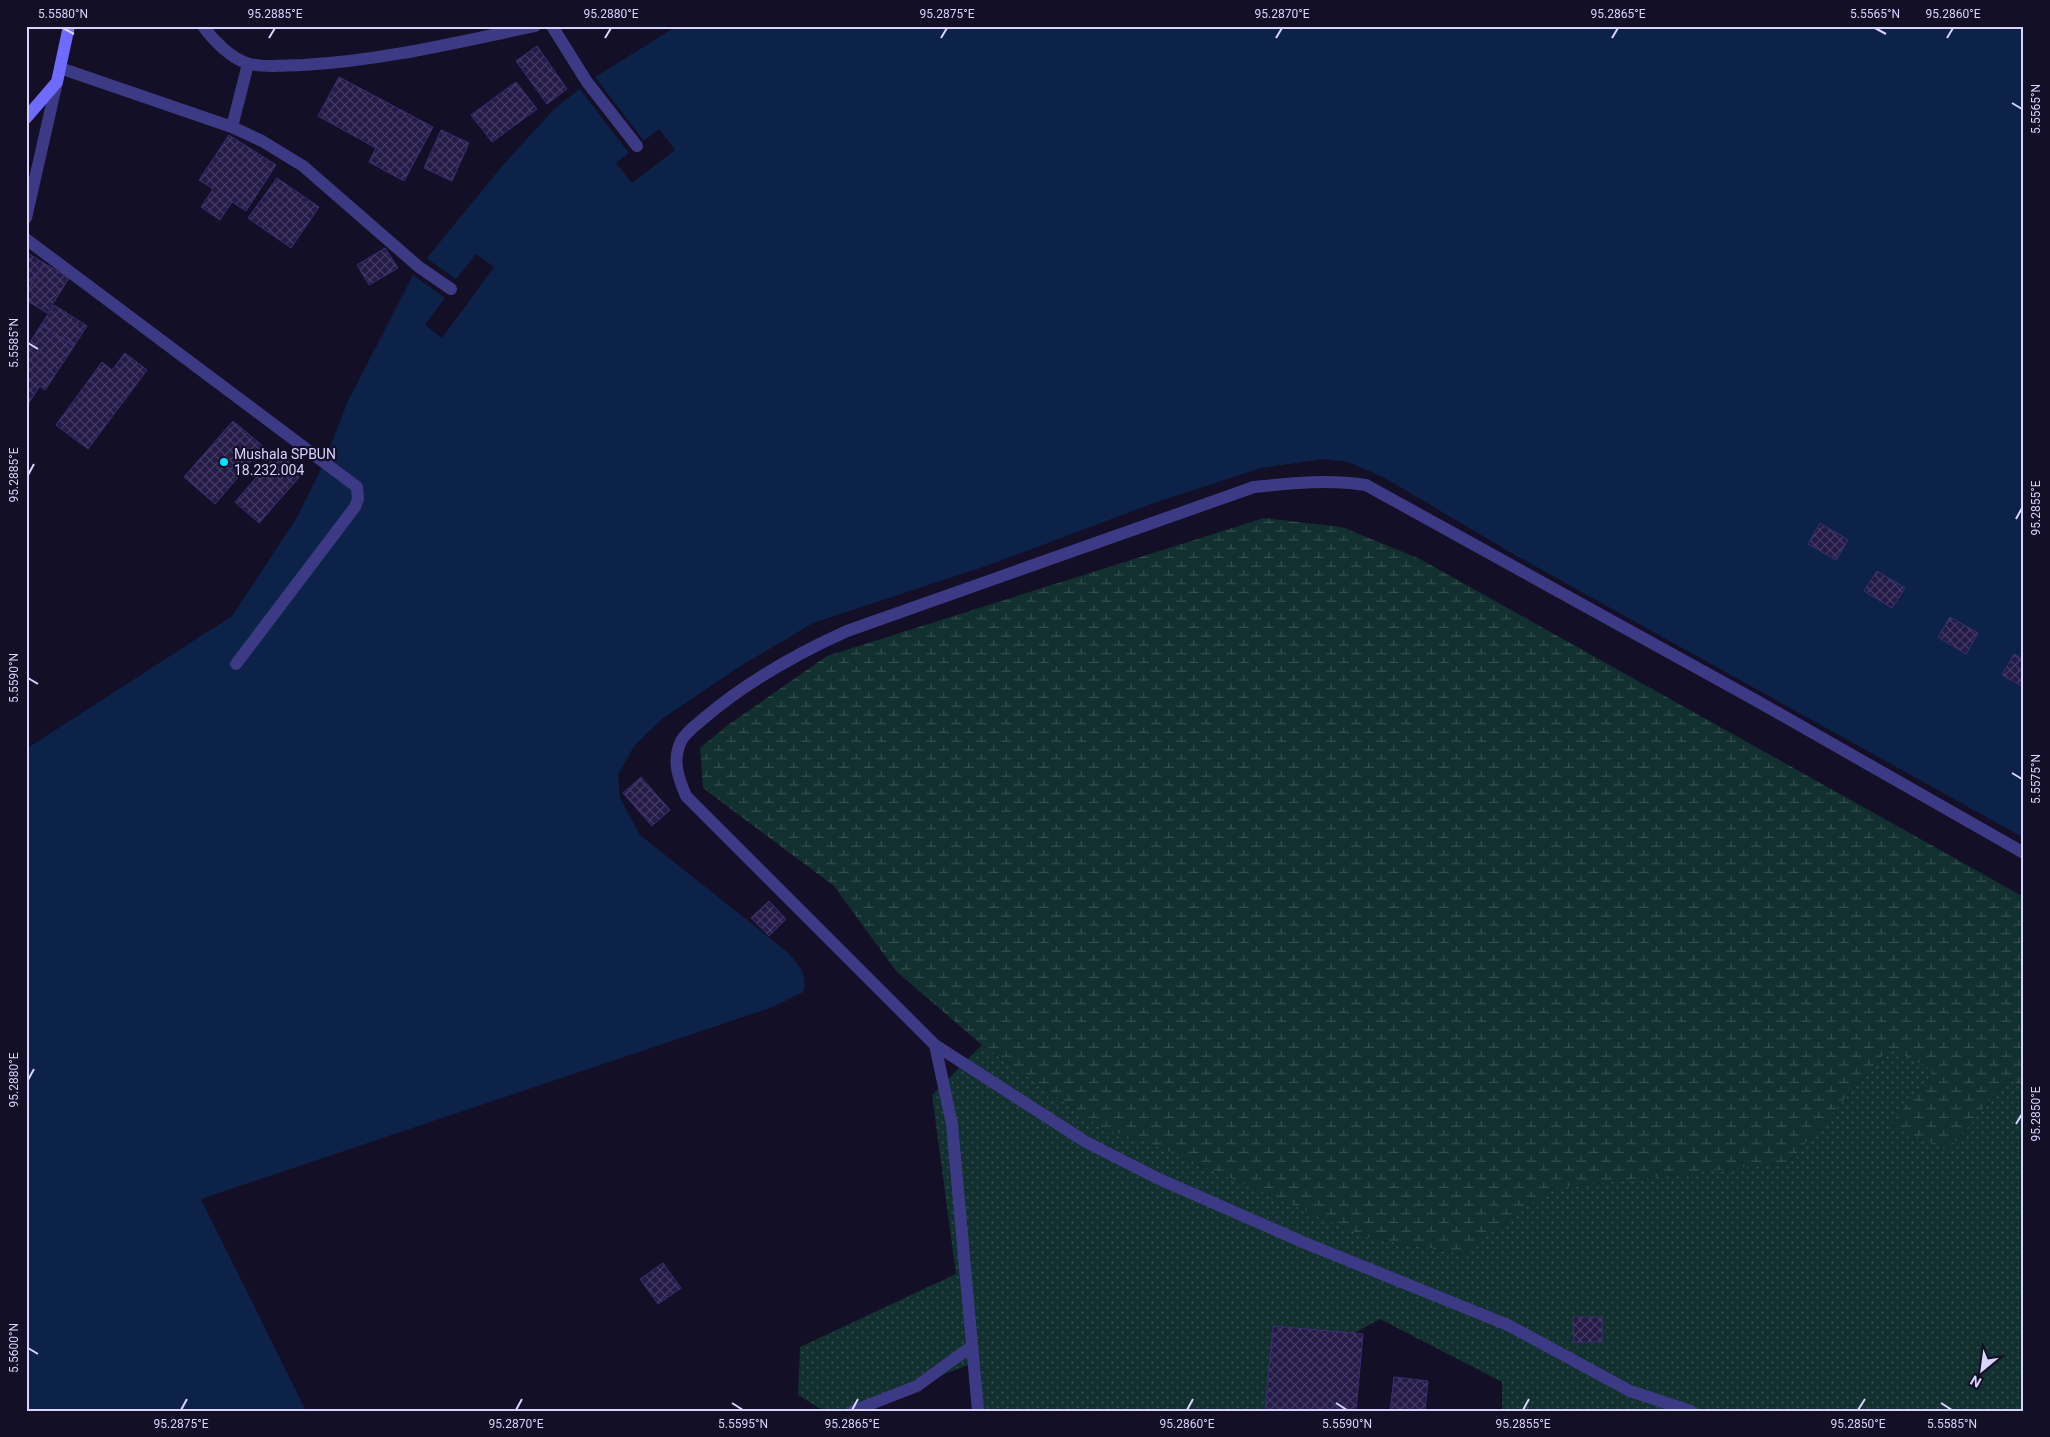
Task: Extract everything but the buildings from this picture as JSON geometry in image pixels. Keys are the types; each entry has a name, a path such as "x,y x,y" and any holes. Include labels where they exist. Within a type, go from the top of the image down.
{"street":[{"path":"26,218 69,26"},
{"path":"203,26 233,56 248,64 269,66 318,64 396,54 535,26"},
{"path":"552,26 588,82 637,146"},
{"path":"232,127 248,64"},
{"path":"60,68 232,127 303,166 419,267 451,289"},
{"path":"26,118 57,82"},
{"path":"26,238 357,487 358,499 355,507 236,664"},
{"path":"1691,1411 1630,1391 1508,1324 1305,1243 1160,1179 1086,1142 935,1045 686,796 676,774 676,759 685,735 711,712 753,681 814,646 857,628 1254,487 1339,480 1366,484 1757,701 2024,853"},
{"path":"935,1045 952,1124 978,1411"},
{"path":"853,1411 917,1386 972,1346"}],"green space":[{"path":"1264,518 1342,527 1420,559 2024,897 2024,1089 2009,1078 1948,1151 1889,1125 1890,1048 1788,1163 1553,1188 1463,1254 1366,1237 1140,1139 1104,1130 982,1045 896,971 834,886 703,788 700,748 728,725 827,656"},
{"path":"982,1045 1104,1130 1140,1139 1366,1237 1462,1254 1553,1188 1788,1163 1890,1048 1934,1071 1890,1125 1948,1151 2009,1078 2024,1089 2024,1411 1502,1411 1502,1382 1380,1319 1355,1333 1348,1411 978,1411 971,1364 845,1411 824,1411 798,1395 800,1347 956,1274 932,1095"}],"water":[{"path":"677,26 2024,26 2024,838 1515,555 1383,477 1348,462 1324,459 1261,468 1157,502 989,565 813,623 739,667 662,719 634,746 618,775 620,798 640,835 786,951 801,969 804,980 803,992 773,1007 201,1199 306,1411 26,1411 26,749 232,616 296,519 324,463 347,403 413,275 503,165 555,108 595,77"}],"pier":[{"path":"595,77 644,141 659,129 675,150 632,183 616,163 629,153 579,88"},
{"path":"476,254 494,267 442,338 425,325 445,298 413,275 426,258 456,279"}],"place":[{"name":"Mushala SPBUN 18.232.004","path":"224,462"}]}
